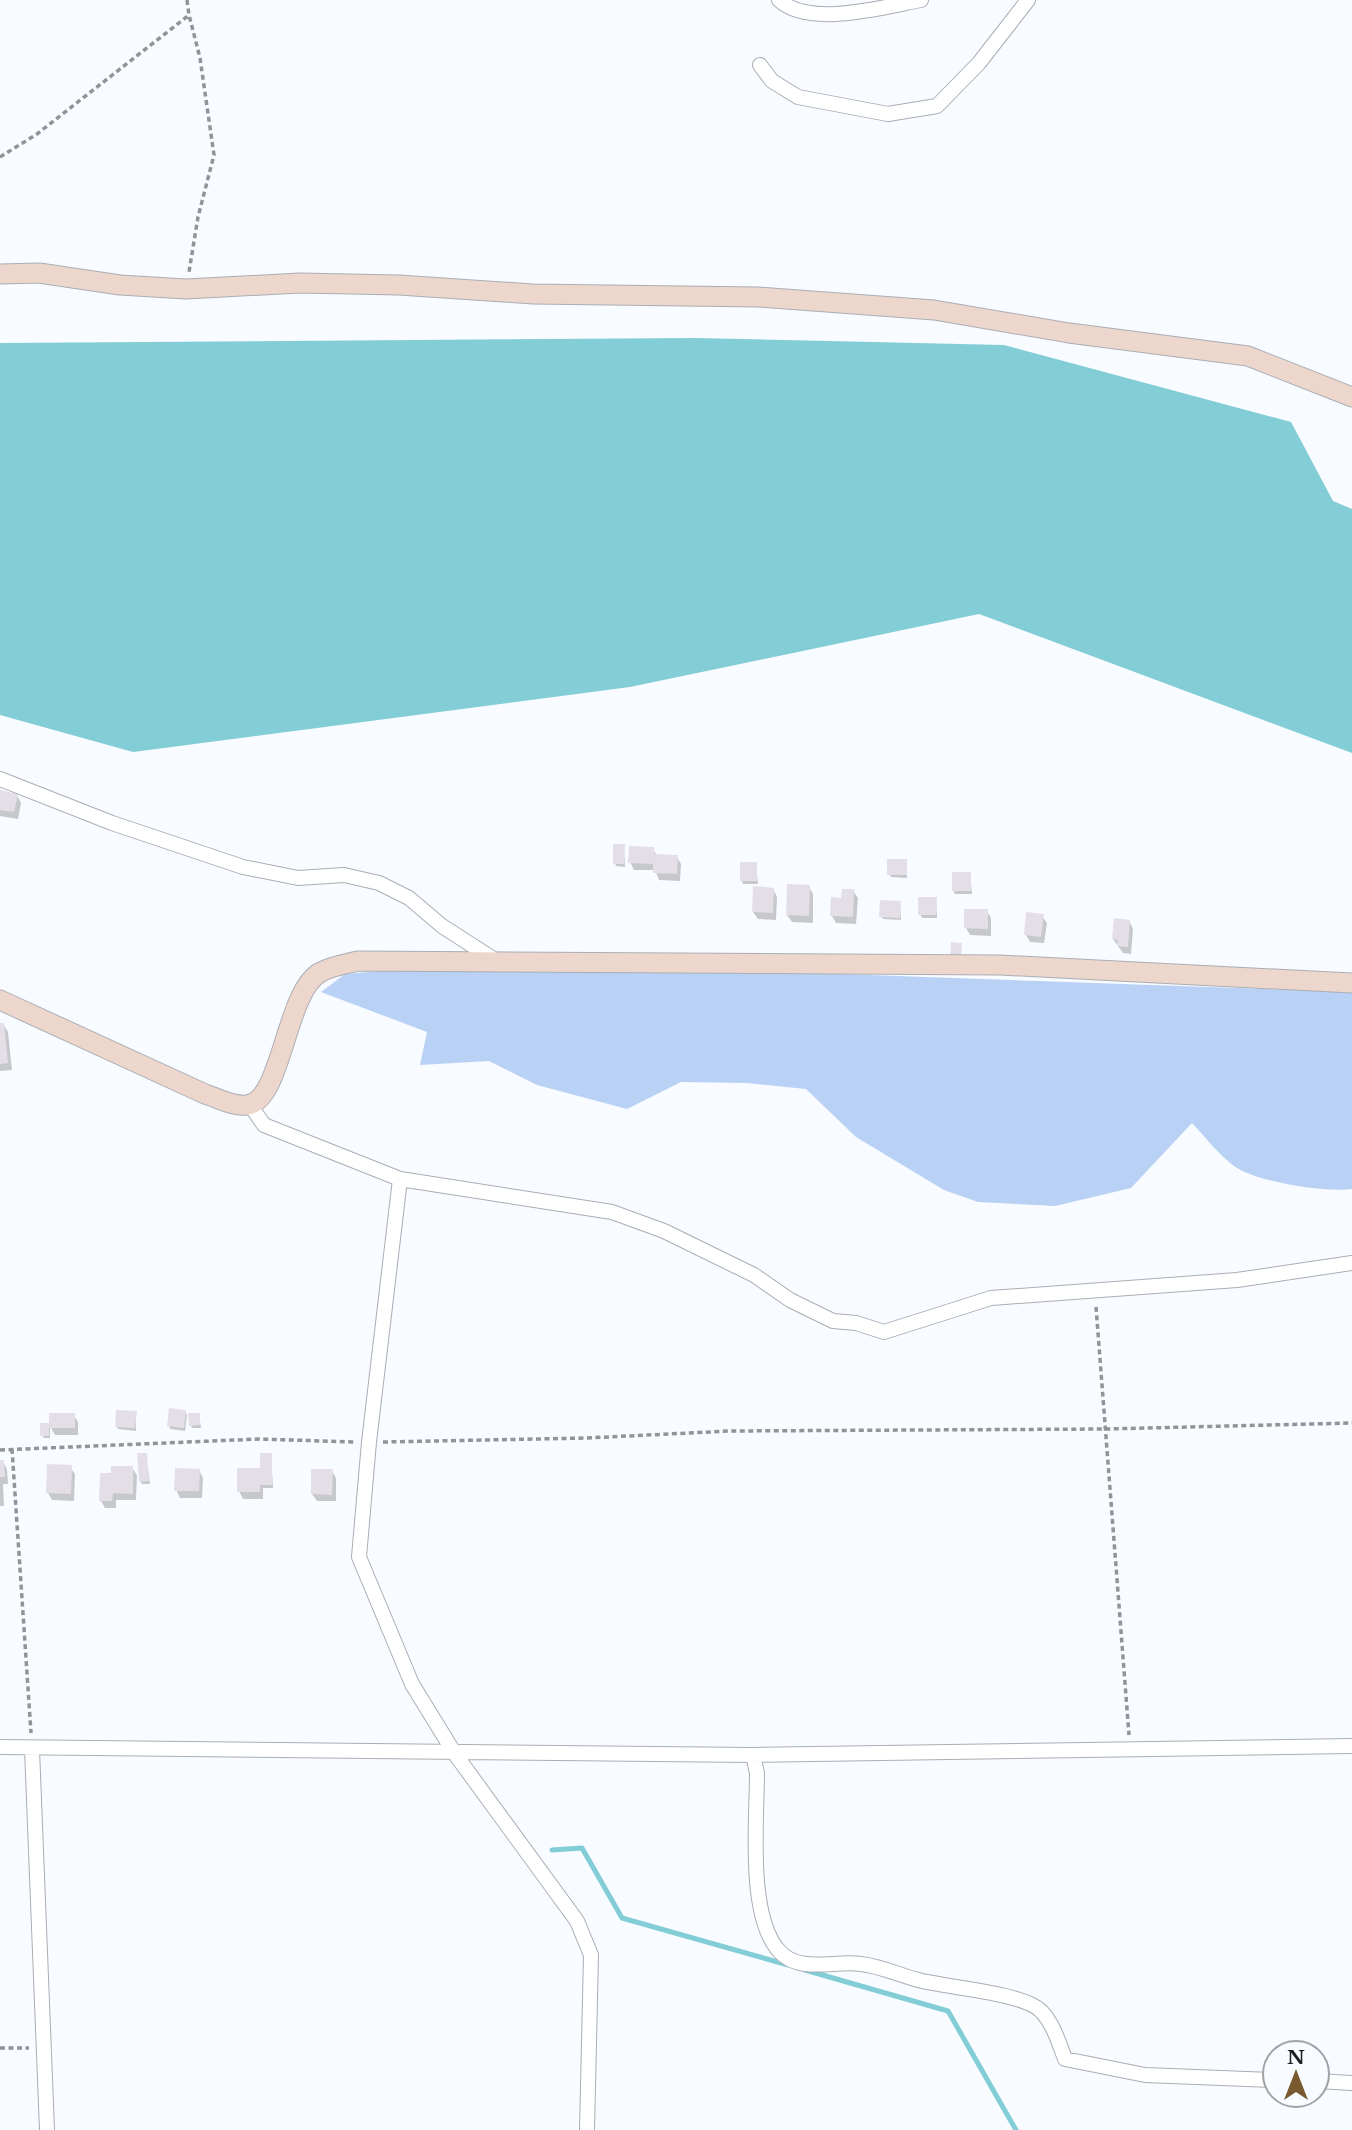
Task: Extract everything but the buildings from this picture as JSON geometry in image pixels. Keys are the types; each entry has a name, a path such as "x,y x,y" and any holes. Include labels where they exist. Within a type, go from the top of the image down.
{"main road":[{"path":"0,274 39,273 120,285 186,289 300,283 399,285 533,294 758,297 934,310 1069,333 1248,356 1352,397"},
{"path":"0,1000 205,1094 238,1105 250,1105 261,1097 270,1082 302,991 320,972 358,961 1000,965 1352,983"}],"street":[{"path":"779,0 789,9 843,15 921,0"},
{"path":"760,65 772,81 798,97 888,114 937,106 979,63 1028,0"},
{"path":"0,779 112,823 243,867 299,878 344,875 379,883 409,898 442,926 498,962"},
{"path":"250,1105 264,1125 400,1179 612,1212 664,1231 754,1275 790,1300 833,1321 856,1323 884,1332 991,1298 1237,1280 1352,1263"},
{"path":"400,1179 369,1442 359,1557 412,1685 454,1754 577,1921 591,1955 587,2130"},
{"path":"0,1747 454,1754 753,1755 1352,1746"},
{"path":"32,1749 47,2130"},
{"path":"753,1755 757,1773 757,1894 763,1921 779,1952 804,1965 860,1964 920,1980 1022,2001 1041,2010 1053,2029 1065,2059 1145,2075 1261,2079"},
{"path":"1331,2082 1352,2083"}],"path":[{"path":"186,289 198,217 214,155 200,58 188,15 187,0"},
{"path":"0,157 37,134 188,15"},
{"path":"1094,1291 1130,1749"},
{"path":"0,1450 259,1439 369,1442 586,1438 730,1431 1106,1429 1352,1423"},
{"path":"12,1449 32,1749"},
{"path":"0,2048 44,2048"}],"shaded area":[{"path":"695,338 1004,345 1291,422 1333,501 1352,509 1352,753 979,614 630,687 133,752 0,715 0,343"},
{"path":"404,969 752,971 1352,992 1352,1189 1291,1185 1244,1172 1223,1157 1192,1123 1131,1188 1055,1206 978,1202 944,1190 856,1137 806,1089 747,1083 681,1082 627,1109 537,1085 489,1061 420,1065 427,1032 321,992 345,974"}],"waterway":[{"path":"552,1850 582,1848 622,1918 788,1965"},
{"path":"805,1970 948,2011 1016,2130"}]}
